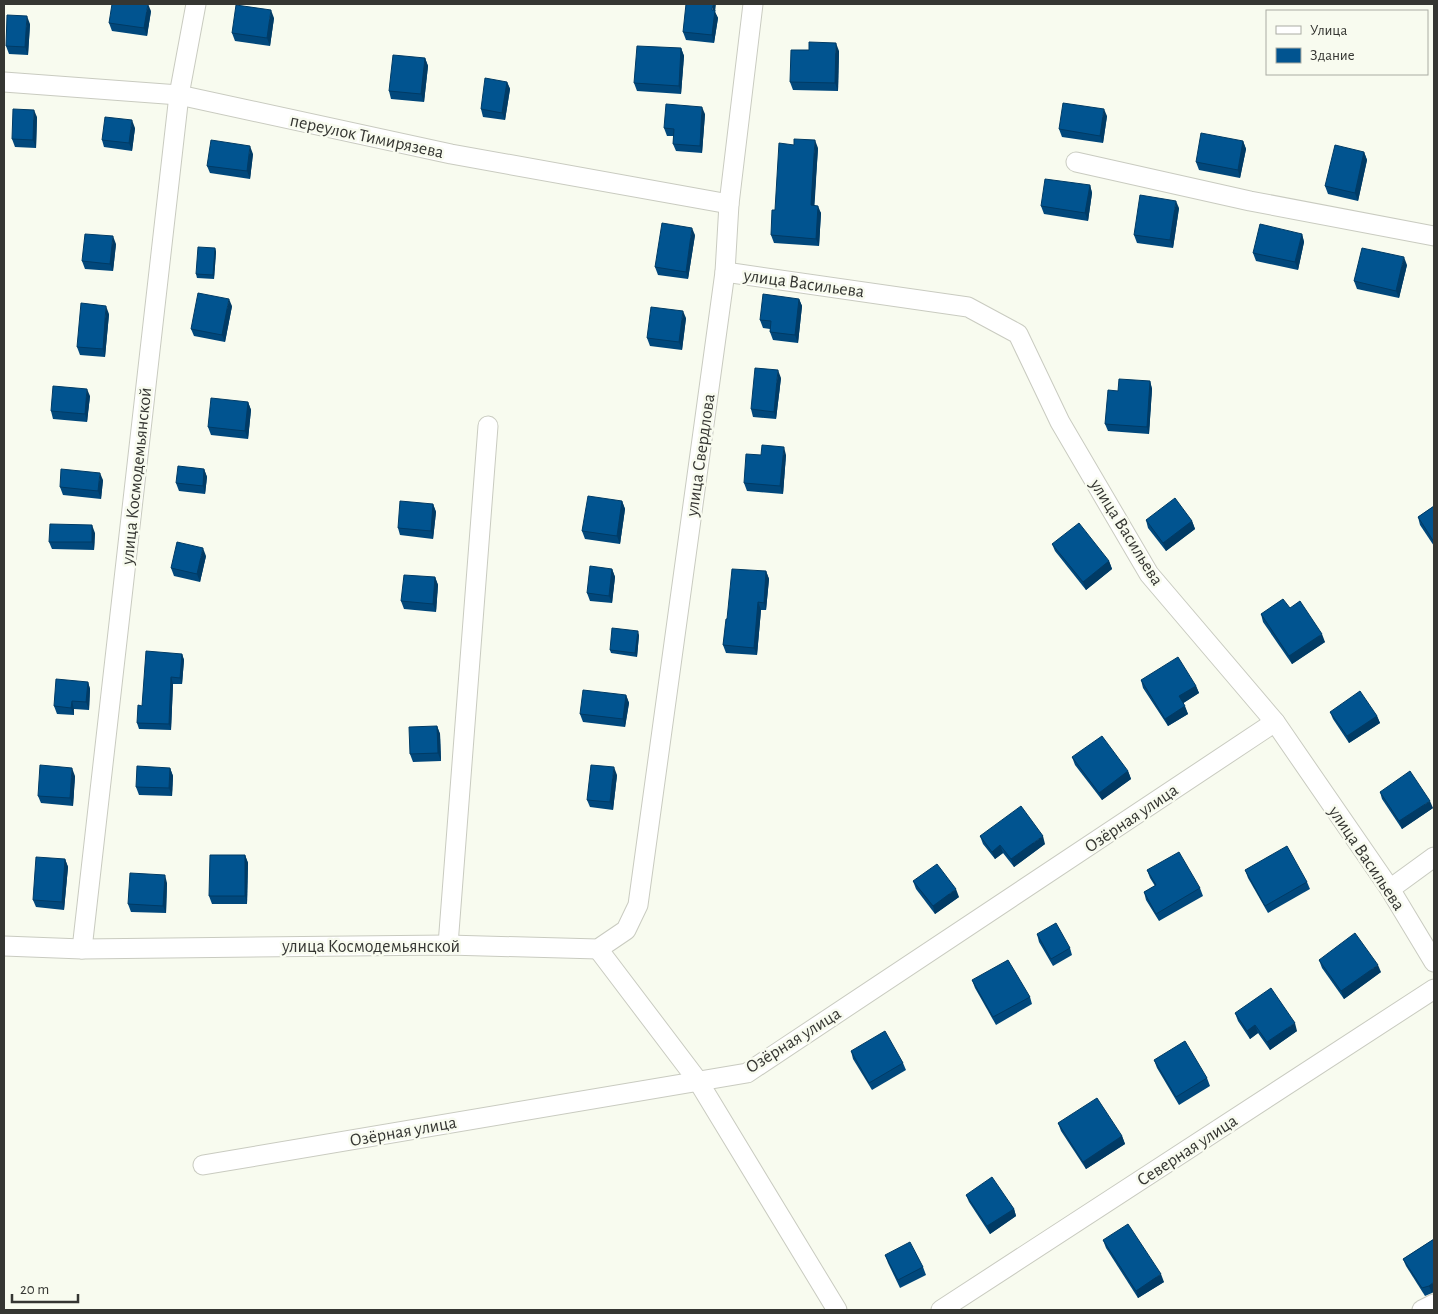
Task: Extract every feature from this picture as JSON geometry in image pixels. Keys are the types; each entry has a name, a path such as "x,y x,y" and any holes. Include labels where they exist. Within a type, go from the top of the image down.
{"street":[{"name":"улица Космодемьянской","path":"82,949 179,96 196,4"},
{"name":"улица Свердлова","path":"598,949 626,930 638,904 725,272 729,204 753,4"},
{"name":"переулок Тимирязева","path":"4,82 179,96 450,154 729,204"},
{"path":"1076,162 1250,201 1434,236"},
{"name":"улица Васильева","path":"725,272 968,306 1018,334 1060,422 1149,574 1275,722 1390,889 1434,962"},
{"path":"448,945 488,426"},
{"name":"Озёрная улица","path":"203,1165 746,1073 1275,722"},
{"path":"1390,889 1434,857"},
{"name":"улица Космодемьянской","path":"4,946 82,949 448,945 598,949"},
{"path":"598,949 698,1081 837,1310"},
{"name":"Северная улица","path":"941,1310 1434,989"},
{"path":"1422,1310 1434,1304"}],"building":[{"path":"112,4 148,4 144,28 109,23"},
{"path":"686,4 713,4 712,10 715,10 712,35 683,32"},
{"path":"236,5 271,10 267,38 232,33"},
{"path":"7,15 27,16 25,47 6,46"},
{"path":"809,42 836,43 835,83 790,82 791,50 809,50"},
{"path":"637,46 681,48 679,86 634,83"},
{"path":"393,55 425,58 421,94 389,91"},
{"path":"485,78 507,82 502,113 481,109"},
{"path":"1063,103 1104,109 1100,136 1059,129"},
{"path":"666,104 702,107 700,146 673,144 674,129 664,128"},
{"path":"13,109 34,110 33,140 12,139"},
{"path":"105,117 132,120 129,143 102,140"},
{"path":"1201,133 1243,141 1238,170 1196,162"},
{"path":"794,139 815,140 811,205 818,206 816,239 771,235 772,210 775,210 779,143 794,145"},
{"path":"211,140 250,146 247,171 207,166"},
{"path":"1335,145 1364,152 1355,193 1325,186"},
{"path":"1045,179 1090,185 1085,213 1041,206"},
{"path":"1140,195 1176,201 1170,240 1134,235"},
{"path":"662,223 692,228 686,272 655,267"},
{"path":"1260,224 1302,234 1295,262 1253,253"},
{"path":"85,234 113,236 110,264 82,261"},
{"path":"198,247 215,248 213,275 196,274"},
{"path":"1362,248 1404,257 1396,291 1354,281"},
{"path":"198,293 229,299 222,335 191,329"},
{"path":"763,294 799,299 795,335 770,332 771,321 760,320"},
{"path":"81,303 106,306 103,349 77,347"},
{"path":"651,307 683,311 679,342 647,338"},
{"path":"755,368 778,370 774,412 751,409"},
{"path":"1119,379 1150,381 1147,427 1105,424 1108,390 1118,391"},
{"path":"53,386 87,389 85,414 51,411"},
{"path":"211,398 248,402 245,431 208,427"},
{"path":"762,445 784,447 780,486 744,483 746,454 761,455"},
{"path":"178,466 204,469 203,486 176,483"},
{"path":"61,469 100,473 98,491 60,487"},
{"path":"588,496 622,501 617,536 582,531"},
{"path":"1175,498 1192,521 1163,543 1146,520"},
{"path":"400,501 433,504 431,531 398,528"},
{"path":"1434,506 1434,542 1418,517"},
{"path":"1079,523 1109,561 1083,582 1052,544"},
{"path":"50,524 92,525 92,542 49,542"},
{"path":"177,542 203,548 197,574 171,568"},
{"path":"590,566 612,569 609,596 587,593"},
{"path":"732,569 766,571 764,603 758,602 754,648 723,645"},
{"path":"404,575 435,577 433,604 401,601"},
{"path":"1283,599 1290,608 1300,601 1322,634 1289,656 1261,614"},
{"path":"612,628 638,631 635,653 610,650"},
{"path":"146,651 182,654 180,678 171,677 169,724 137,723 138,705 142,706"},
{"path":"1178,657 1196,686 1179,696 1185,706 1165,719 1141,680"},
{"path":"56,679 88,682 86,702 72,701 71,708 54,706"},
{"path":"583,690 626,695 623,719 580,714"},
{"path":"1360,691 1377,716 1347,736 1330,712"},
{"path":"437,726 438,753 410,754 409,727"},
{"path":"1102,736 1128,771 1099,793 1072,757"},
{"path":"40,765 72,768 70,798 38,796"},
{"path":"591,765 614,767 610,802 587,800"},
{"path":"137,766 170,768 169,788 136,787"},
{"path":"1410,771 1430,801 1399,821 1380,792"},
{"path":"1021,806 1043,836 1011,859 1000,845 992,852 980,836"},
{"path":"1287,846 1307,882 1265,906 1245,870"},
{"path":"1179,852 1200,888 1156,914 1144,892 1156,885 1147,870"},
{"path":"210,855 245,855 245,896 209,896"},
{"path":"36,857 65,859 62,902 33,900"},
{"path":"937,864 956,889 933,906 913,881"},
{"path":"130,873 165,875 163,906 128,904"},
{"path":"1056,923 1070,948 1051,959 1037,934"},
{"path":"1355,933 1378,965 1341,991 1319,960"},
{"path":"1008,960 1030,997 993,1017 972,980"},
{"path":"1271,988 1295,1023 1267,1042 1255,1025 1247,1031 1235,1013"},
{"path":"885,1031 903,1063 869,1083 851,1051"},
{"path":"1185,1041 1207,1078 1176,1097 1154,1060"},
{"path":"1097,1098 1122,1136 1083,1162 1058,1123"},
{"path":"992,1177 1014,1209 987,1226 966,1195"},
{"path":"1128,1224 1161,1274 1136,1291 1103,1240"},
{"path":"1434,1239 1434,1282 1422,1288 1403,1259"},
{"path":"910,1242 923,1267 898,1280 885,1255"}]}
